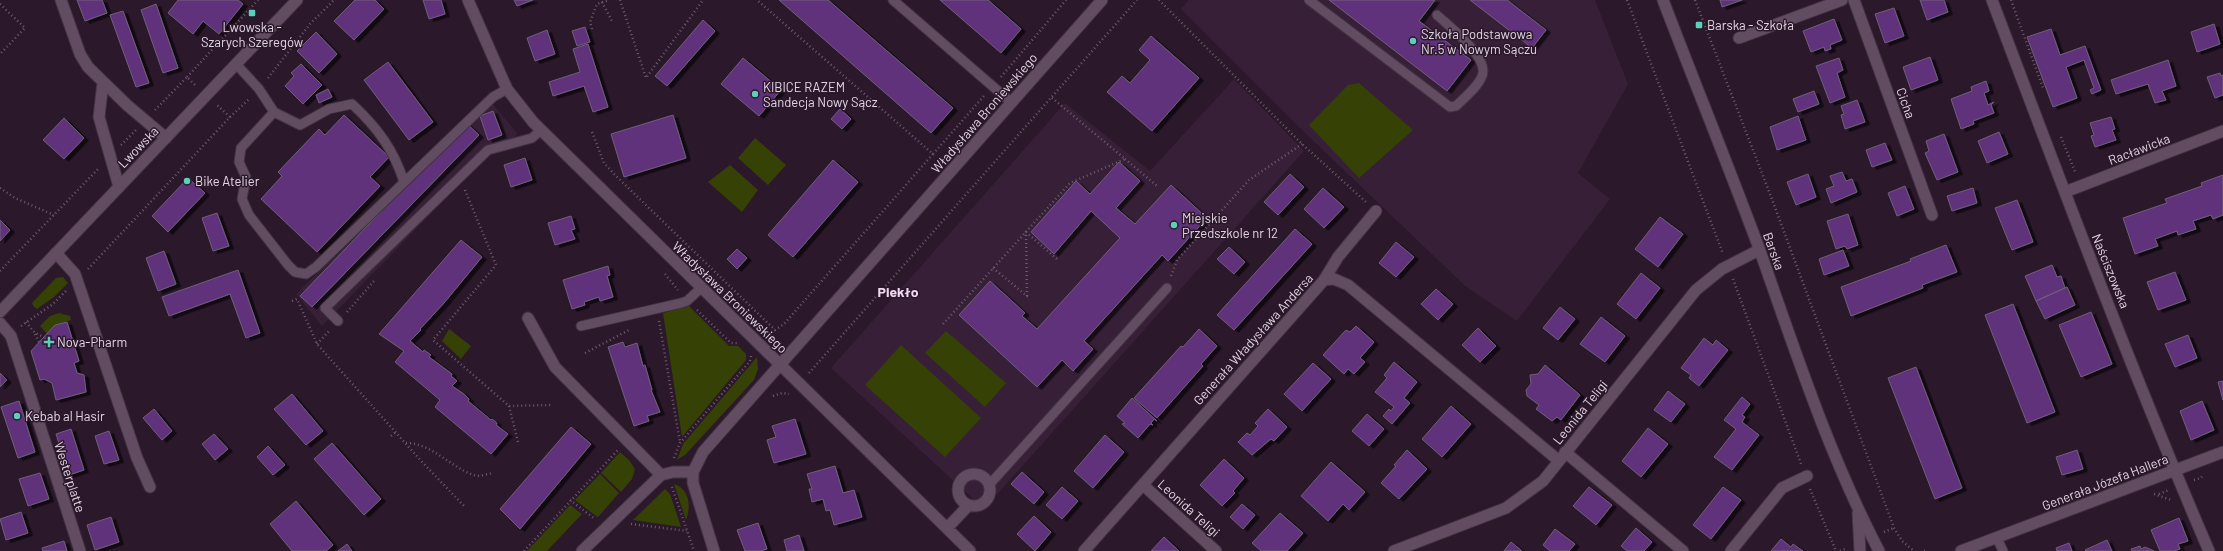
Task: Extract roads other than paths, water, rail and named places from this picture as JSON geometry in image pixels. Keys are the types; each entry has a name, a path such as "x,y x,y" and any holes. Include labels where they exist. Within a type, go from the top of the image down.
{"street":[{"path":"61,0 80,54 88,67 166,138"},
{"name":"Lwowska","path":"0,312 297,0"},
{"name":"Władysława Broniewskiego","path":"468,0 507,88 541,130 780,366 1102,0"},
{"name":"Barska","path":"1663,0 1759,250 1811,397 1858,511 1879,551"},
{"path":"1739,38 1842,0"},
{"name":"Cicha","path":"1854,0 1932,215"},
{"name":"Naściszowska","path":"1992,0 2065,192 2175,471 2209,551"},
{"path":"104,82 99,117 119,187"},
{"name":"Racławicka","path":"2065,192 2223,131"},
{"path":"1324,280 1338,257 1376,211"},
{"name":"Leonida Teligi","path":"1394,551 1506,508 1543,481 1696,290 1722,269 1759,250"},
{"path":"56,253 75,274 137,458 150,487"},
{"name":"Generała Władysława Andersa","path":"1084,551 1324,280 1334,279 1348,285 1683,551"},
{"path":"528,318 555,367 661,475"},
{"name":"Westerplatte","path":"0,323 11,336 80,551"},
{"path":"714,551 695,494 693,472 703,452 712,441 780,366 970,551"},
{"name":"Generała Józefa Hallera","path":"1961,551 2223,452"},
{"path":"582,551 661,475 673,472 693,472"},
{"path":"978,475 983,477 989,485 989,495 983,503 979,505 969,505 964,502 958,493 960,483 963,478 968,476 978,475"},
{"path":"1731,551 1782,488 1807,476"},
{"name":"Leonida Teligi","path":"1143,485 1216,551"},
{"path":"947,528 969,505"},
{"name":"Barska","path":"1858,511 1860,551"},
{"name":"Generała Józefa Hallera","path":"1973,551 1997,538"}],"lane":[{"path":"893,0 1012,103"},
{"path":"1309,0 1450,107 1456,106 1482,78 1484,70 1477,54 1437,15"},
{"path":"236,64 259,89 274,112 300,125 329,109 352,104 368,118 397,159 404,182"},
{"path":"274,112 241,148 238,162 246,177 242,199 249,215 288,266 296,272 306,274 316,267 493,97 507,88"},
{"path":"338,321 325,308 394,242 443,192 488,150 532,138 541,130"},
{"path":"581,326 687,301 701,288"},
{"path":"989,485 1167,288"},
{"path":"1997,538 2003,551"}],"place":[{"name":"Lwowska - Szarych Szeregów","path":"252,13"},
{"name":"Barska - Szkoła","path":"1699,25"},
{"name":"Szkoła Podstawowa Nr.5 w Nowym Sączu","path":"1413,41"},
{"name":"KIBICE RAZEM Sandecja Nowy Sącz","path":"755,94"},
{"name":"Bike Atelier","path":"187,181"},
{"name":"Miejskie Przedszkole nr 12","path":"1174,225"},
{"name":"Nova-Pharm","path":"49,342"},
{"name":"Kebab al Hasir","path":"17,416"}],"district":[{"name":"Piekło","path":"898,292"}]}
